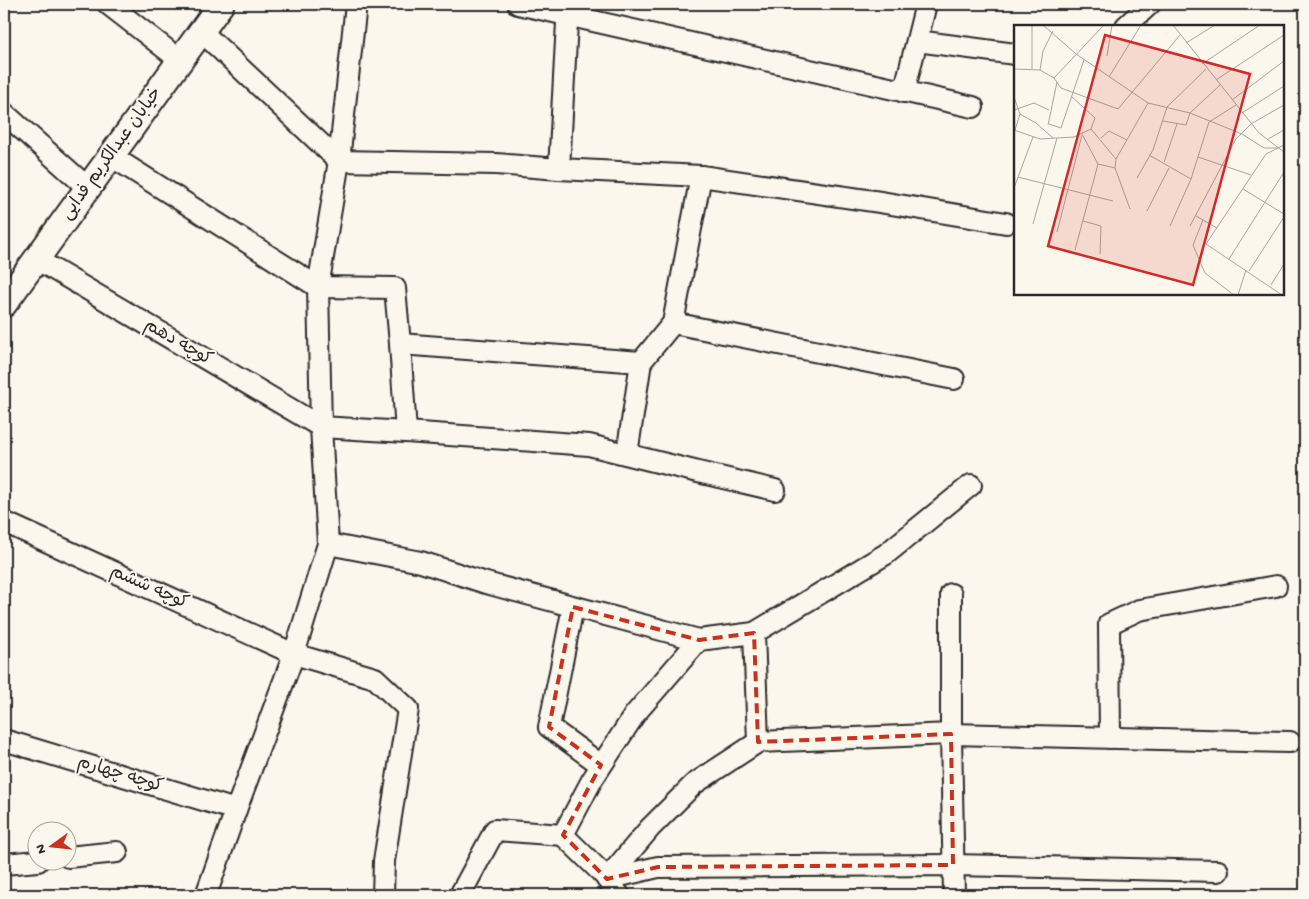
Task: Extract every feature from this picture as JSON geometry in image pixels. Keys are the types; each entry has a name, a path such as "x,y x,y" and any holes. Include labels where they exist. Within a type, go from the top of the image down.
{"street":[{"path":"108,4 180,60"},
{"name":"خیابان عبدالکریم فدایی","path":"7,292 36,259 221,4"},
{"path":"206,895 294,654 328,544 321,427 318,287 339,160 356,4"},
{"path":"518,4 568,9 904,92 973,107"},
{"path":"904,92 926,4"},
{"path":"1127,25 1150,4"},
{"path":"559,169 568,9"},
{"path":"201,31 339,160 496,164 700,176 870,200 1006,223"},
{"path":"917,41 1014,54"},
{"path":"4,113 88,188"},
{"path":"111,156 318,287 395,288 406,432"},
{"path":"627,454 642,362 673,323 700,176"},
{"name":"کوچه دهم","path":"36,259 321,427"},
{"path":"673,323 954,379"},
{"path":"400,344 642,362"},
{"path":"321,427 589,445 775,490"},
{"path":"328,544 421,562 486,584 699,640 754,633 886,554 972,485"},
{"name":"کوچه ششم","path":"4,522 294,654 375,678 408,709 384,861 383,895"},
{"path":"1110,738 1108,624 1139,610 1276,586"},
{"path":"951,594 954,895"},
{"path":"573,607 549,727 601,765"},
{"path":"754,633 758,742"},
{"path":"563,835 592,780 635,714 699,640"},
{"path":"607,879 650,828 694,784 758,742 951,734 1290,742"},
{"name":"کوچه چهارم","path":"4,740 236,810"},
{"path":"460,895 495,830 563,835 607,879 619,895"},
{"path":"78,856 117,852"},
{"path":"4,864 28,862"},
{"path":"607,879 658,867 953,865 1218,871"}],"highlighted area":[{"path":"573,607 699,640 754,633 758,742 951,734 953,865 658,867 607,879 563,835 601,765 549,727"}]}
